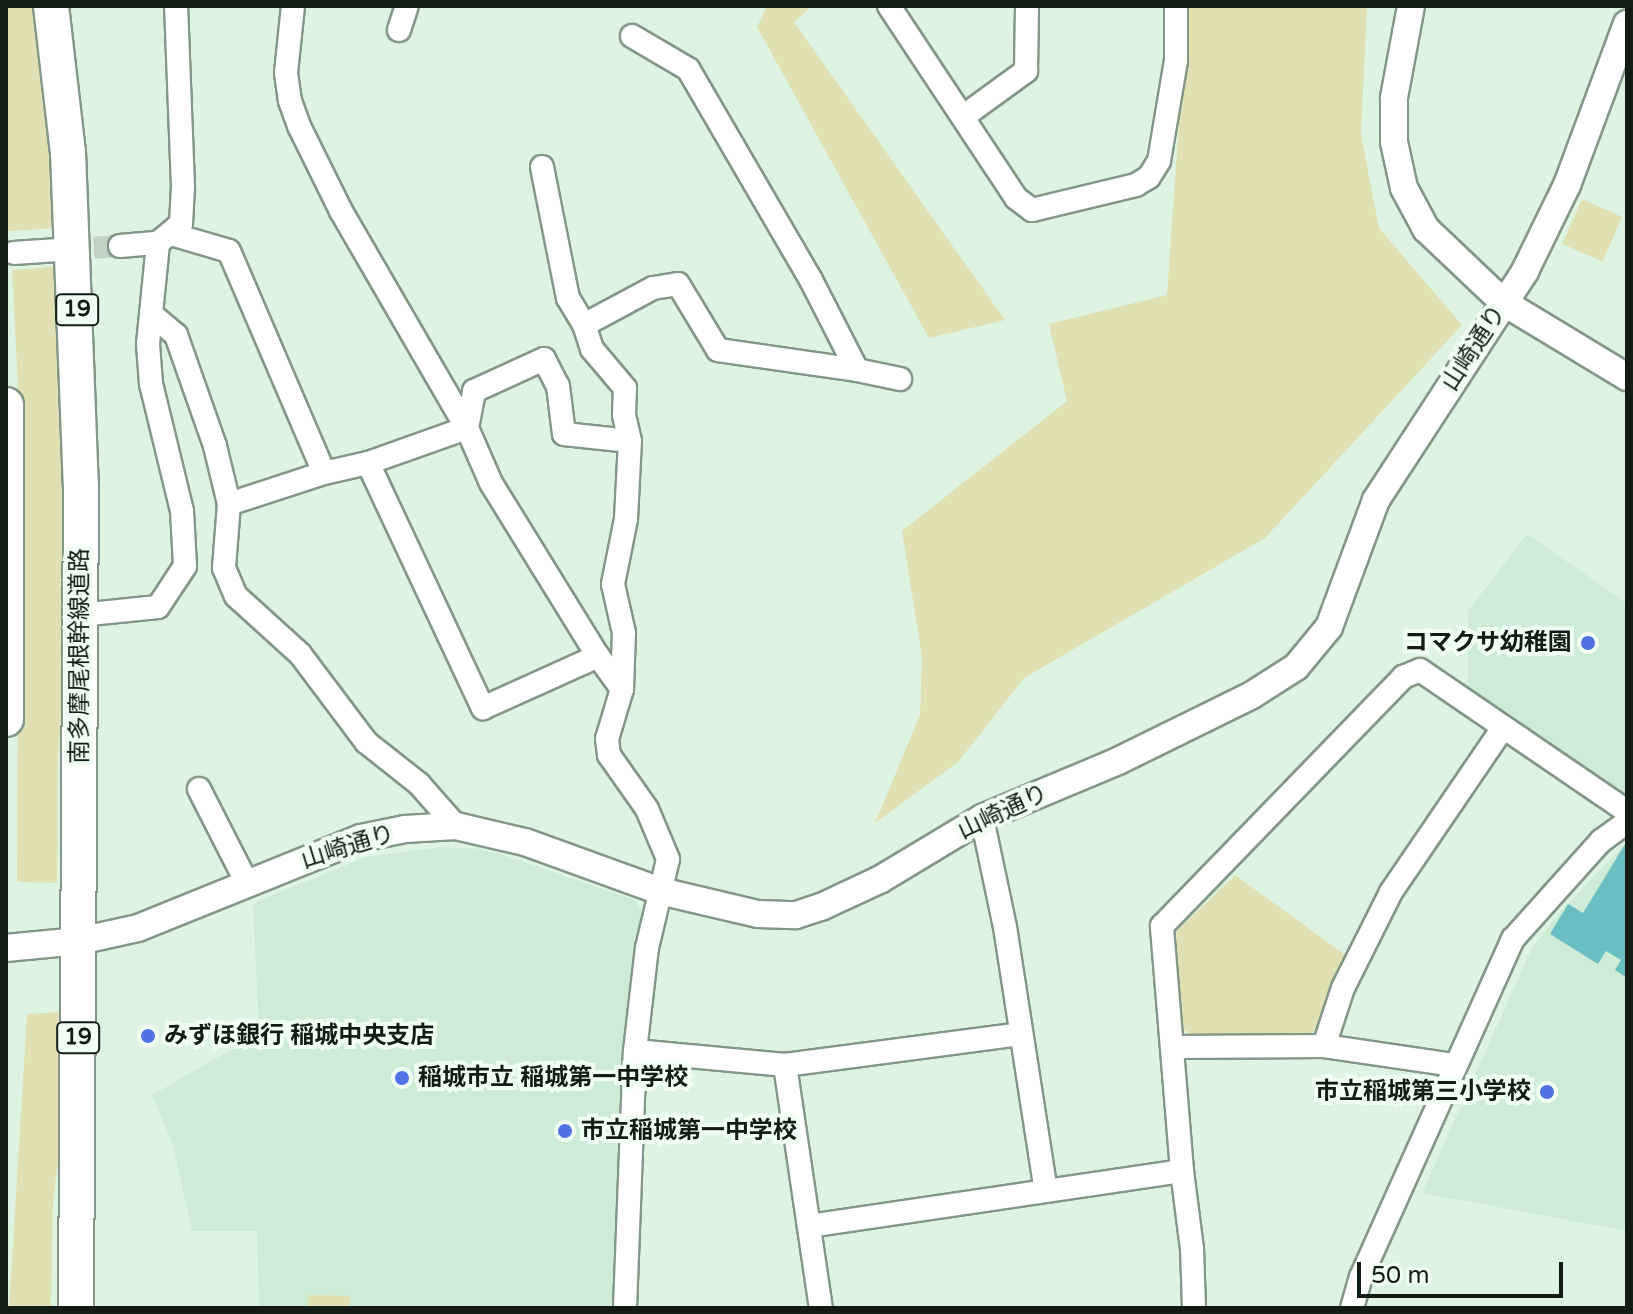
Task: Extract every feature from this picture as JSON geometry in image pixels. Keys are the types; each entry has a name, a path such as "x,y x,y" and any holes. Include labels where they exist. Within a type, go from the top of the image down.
{"main road":[{"name":"南多摩尾根幹線道路","path":"51,6 62,78 76,283 81,485 76,1308"},
{"path":"6,405 6,719"}],"street":[{"path":"80,615 158,607 185,566 182,511 151,384 148,344 164,238 181,224 183,187 176,6"},
{"path":"293,6 286,73 290,101 299,126 341,211 467,428 491,483 598,656 622,689"},
{"path":"399,30 407,6"},
{"path":"889,6 1016,198 1032,210 1136,185 1149,177 1159,161 1176,61 1176,6"},
{"path":"964,116 1026,71 1027,6"},
{"path":"1411,6 1394,98 1394,142 1404,188 1426,229 1503,302 1627,377"},
{"name":"山崎通り","path":"6,948 79,941 138,928 248,885 307,857 361,838 405,829 456,826 525,842 660,891 758,914 796,915 881,879 982,818 1118,761 1252,695 1296,667 1329,627 1376,500 1525,271 1567,185 1627,24"},
{"path":"632,36 688,69 811,280 857,370"},
{"path":"542,167 568,298 584,325 592,349 625,388 624,415 630,441 626,519 613,584 624,633 622,689 607,739 609,755 647,809 668,859 647,948 635,1051 625,1308"},
{"path":"120,246 164,238 229,251 324,473"},
{"path":"14,253 58,250"},
{"path":"584,325 653,288 678,284 718,350 900,379"},
{"path":"151,314 176,335 215,446 229,504 224,568 236,596 300,654 366,742 419,784 456,826"},
{"path":"467,428 474,391 544,359 558,386 564,434 630,441"},
{"path":"229,504 324,473 368,463 467,428"},
{"path":"368,463 483,708 598,656"},
{"path":"1194,1308 1192,1249 1182,1171 1162,926 1403,677 1420,670 1502,729 1627,811"},
{"path":"1324,1046 1343,988 1391,892 1502,729"},
{"path":"199,789 248,885"},
{"path":"982,818 1005,927 1046,1191"},
{"path":"1352,1308 1361,1277 1513,939 1601,841 1627,822"},
{"path":"635,1051 785,1065 1020,1034"},
{"path":"1173,1047 1324,1046 1455,1065"},
{"path":"785,1065 821,1308"},
{"path":"809,1226 1182,1171"}],"shaded area":[{"path":"6,6 37,6 59,228 8,231"},
{"path":"767,6 812,6 794,22 1005,320 929,338 757,27"},
{"path":"1187,6 1367,6 1361,135 1379,228 1462,325 1265,538 1024,678 958,762 875,823 920,715 922,657 902,531 1067,401 1049,324 1167,295"},
{"path":"1582,199 1622,217 1602,262 1562,244"},
{"path":"63,266 69,600 58,758 57,883 17,882 19,406 12,270"},
{"path":"1527,534 1627,603 1627,796 1468,697 1468,611"},
{"name":"市立稲城第三小学校","path":"1627,842 1627,1231 1422,1193 1532,948 1561,911"},
{"name":"稲城市立 稲城第一中学校","path":"442,847 474,848 500,854 635,900 645,916 636,946 624,1062 615,1308 259,1308 257,1231 192,1231 173,1145 152,1095 259,1034 253,903 366,857"},
{"path":"1235,875 1344,954 1321,1022 1314,1031 1301,1036 1194,1038 1182,1028 1174,954 1177,931"},
{"path":"60,1012 61,1137 53,1201 51,1308 9,1308 27,1014"},
{"path":"308,1295 350,1296 350,1308 308,1308"}],"water":[{"path":"1627,841 1627,978 1615,970 1621,960 1606,951 1598,964 1550,934 1568,904 1583,913"}],"tunnel":[{"path":"61,250 120,246"}],"place":[{"name":"コマクサ幼稚園","path":"1588,643"},
{"name":"みずほ銀行 稲城中央支店","path":"148,1036"},
{"name":"稲城市立 稲城第一中学校","path":"402,1078"},
{"name":"市立稲城第三小学校","path":"1547,1092"},
{"name":"市立稲城第一中学校","path":"565,1131"}]}
